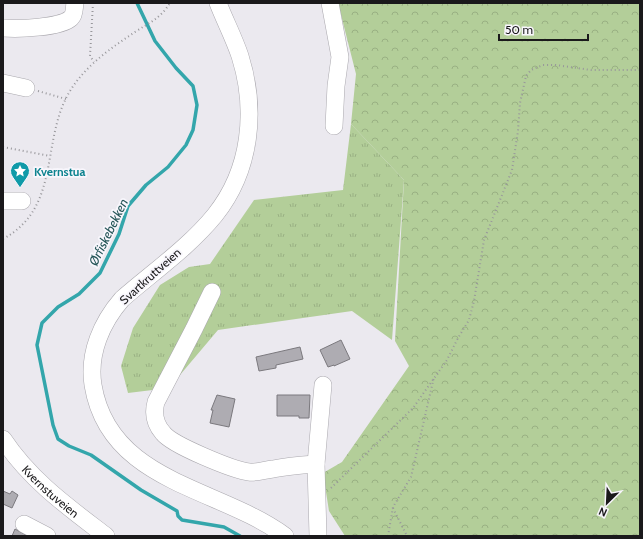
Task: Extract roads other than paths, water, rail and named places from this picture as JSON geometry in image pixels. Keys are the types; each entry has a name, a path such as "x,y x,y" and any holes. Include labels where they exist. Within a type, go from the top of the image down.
{"street":[{"path":"3,28 45,26 65,22 70,19 74,13 74,3"},
{"name":"Svartkruttveien","path":"218,3 240,54 249,101 250,116 247,142 239,171 226,200 205,226 191,240 122,299 113,310 95,347 92,380 97,404 105,422 115,439 133,457 184,486 260,520 285,536"},
{"path":"330,3 340,57 336,86 334,126"},
{"path":"3,82 26,88"},
{"path":"3,200 22,201"},
{"path":"212,292 156,402 154,411 158,425 163,433 175,442 211,460 242,471 254,472 316,464"},
{"path":"318,536 316,464 324,385"},
{"name":"Kvernstuveien","path":"3,439 21,464 40,484 67,507 106,536"},
{"path":"24,524 47,536"}],"waterway":[{"name":"Ørfiskebekken","path":"137,3 155,41 176,68 193,86 197,105 193,130 186,145 168,167 146,185 128,206 119,234 100,273 79,294 58,307 42,323 37,345 53,425 58,439 69,446 91,455 141,490 177,511 178,516 182,520 224,527 240,536"}],"place":[{"name":"Kvernstua","path":"20,188"}]}
